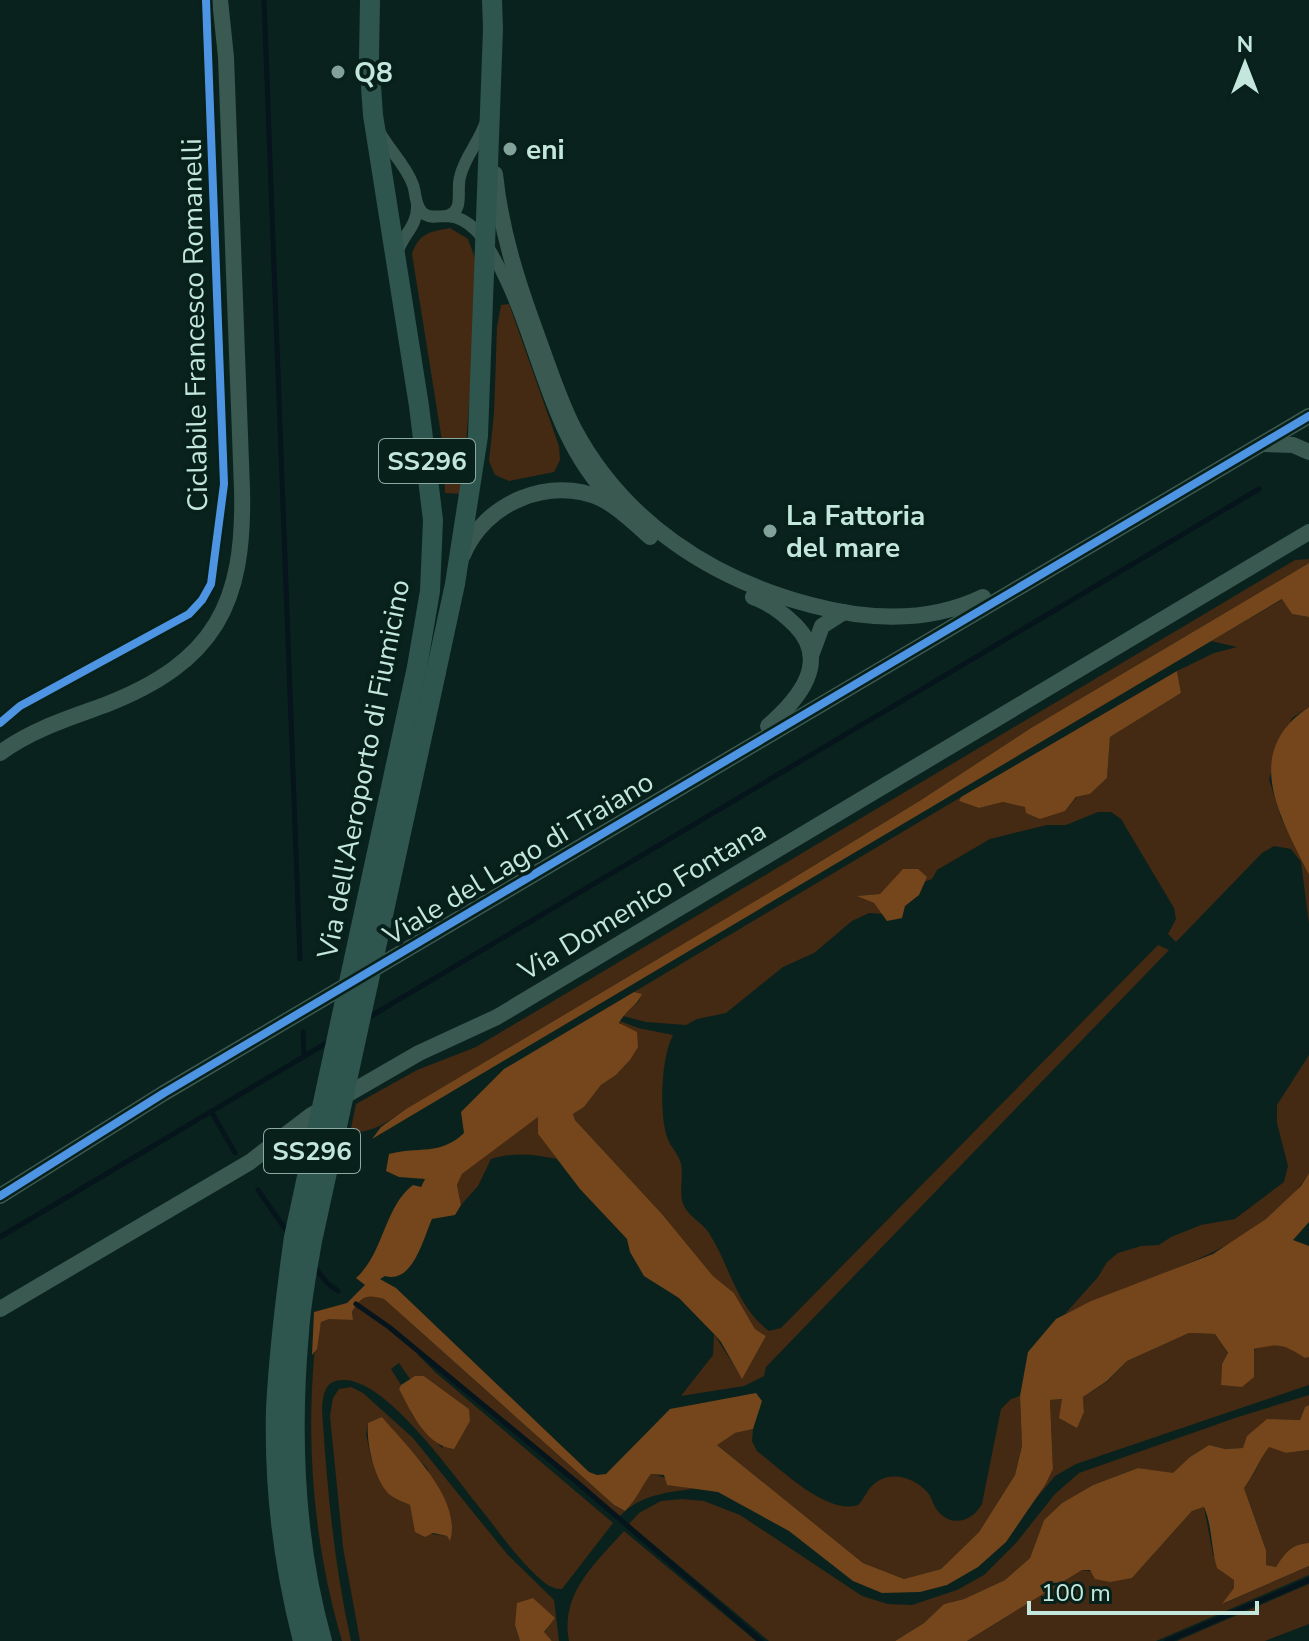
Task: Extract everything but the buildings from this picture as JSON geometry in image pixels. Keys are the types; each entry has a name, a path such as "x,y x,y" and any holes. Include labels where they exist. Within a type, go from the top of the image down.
{"main road":[{"name":"Via dell'Aeroporto di Fiumicino","path":"322,1641 305,1566 296,1480 295,1406 299,1330 312,1241 427,670 433,520 430,482 373,115 369,58 370,0"},
{"name":"Via dell'Aeroporto di Fiumicino","path":"303,1641 292,1590 280,1498 276,1412 281,1332 294,1237 427,670 455,584 478,436 492,0"}],"street":[{"path":"0,753 42,729 139,690 179,666 210,634 225,608 235,580 242,534 242,473 226,57 220,0"},
{"path":"447,216 458,208 460,176 484,128 491,97"},
{"path":"491,97 497,191 514,274 573,426 607,480 643,517 702,562 777,595 844,612 902,617 940,613 968,604 1015,581 1032,578"},
{"path":"373,115 387,145 408,174 424,214 447,216 470,225 506,281 562,430 579,463 622,512 654,540 697,571 774,607 808,640 812,653"},
{"path":"396,260 397,249 416,221 417,202"},
{"name":"Viale del Lago di Traiano","path":"0,1196 164,1093 1309,416"},
{"path":"1260,445 1278,443 1309,452"},
{"path":"455,584 466,549 481,526 501,509 523,497 548,491 583,493 603,500 622,512"},
{"name":"Via Domenico Fontana","path":"0,1309 250,1162 310,1116 419,1053 497,1017 1309,532"},
{"path":"737,753 780,716 798,695 809,673 812,653 822,626 844,612"}],"shaded area":[{"path":"450,228 468,239 475,258 471,380 462,494 445,493 444,453 412,254 426,235"},
{"path":"509,304 559,446 560,460 554,472 509,481 495,475 489,461 497,327 501,305"},
{"path":"1309,559 1309,563 1031,728 782,885 386,1122 373,1129 350,1133 356,1104 417,1070 476,1047 1295,560"},
{"path":"1309,563 1309,617 1292,614 1282,599 372,1139 381,1127 406,1109 782,885 1031,728"},
{"path":"1283,599 1292,614 1309,617 1309,707 1292,718 1269,779 1281,818 1309,875 1309,924 1301,862 1291,849 1274,846 1262,853 1176,942 1168,934 1176,919 1174,908 1121,819 1111,812 1098,812 1066,825 1047,825 990,839 937,870 932,879 924,882 926,876 892,883 880,894 859,896 874,903 883,914 869,913 852,921 814,953 783,967 726,1013 697,1019 686,1025 646,1022 623,1016 639,1001 641,995 634,992 961,797 959,801 979,808 1003,802 1026,807 1027,813 1065,811 1077,797 1090,794 1107,778 1110,737 1181,693 1177,671 1214,653 1237,647 1211,641"},
{"path":"1177,671 1181,693 1110,737 1107,778 1090,794 1076,797 1065,811 1040,819 1026,813 1025,807 1003,802 979,808 959,801 961,797"},
{"path":"1309,707 1309,875 1279,809 1271,765 1276,745 1288,725"},
{"path":"903,869 918,869 927,877 919,895 905,906 902,918 887,921 874,903 857,896 880,894"},
{"path":"1158,945 1169,950 766,1367 764,1376 744,1386 681,1396 713,1355 714,1334 742,1378 766,1336 755,1329 734,1293 713,1276 662,1214 575,1120 573,1114 584,1107 601,1085 630,1060 620,1021 673,1035 662,1085 663,1114 667,1137 681,1164 682,1201 709,1233 749,1310 769,1331 781,1328"},
{"path":"634,992 642,994 619,1023 637,1032 638,1047 616,1075 601,1085 584,1107 573,1114 575,1120 662,1214 713,1276 734,1293 755,1329 766,1336 742,1379 714,1334 679,1298 644,1276 630,1252 627,1239 580,1189 538,1134 538,1117 462,1174 457,1185 461,1205 455,1215 432,1219 410,1267 395,1277 380,1279 396,1288 589,1472 606,1474 670,1409 756,1393 762,1401 753,1429 735,1433 717,1445 863,1563 904,1579 941,1569 979,1532 1015,1475 1022,1446 1020,1396 1028,1352 1056,1319 1091,1301 1213,1254 1266,1219 1301,1186 1309,1173 1309,1222 1293,1240 1309,1246 1309,1357 1281,1346 1254,1349 1254,1377 1242,1387 1221,1385 1222,1364 1228,1353 1215,1334 1189,1333 1127,1361 1107,1381 1083,1397 1084,1412 1077,1428 1059,1418 1062,1399 1050,1400 1053,1469 1006,1542 978,1567 947,1585 920,1592 882,1593 853,1581 789,1531 718,1492 667,1485 664,1475 651,1474 625,1511 614,1505 384,1299 369,1297 362,1300 352,1312 353,1320 329,1319 321,1322 317,1349 312,1355 314,1312 347,1303 365,1285 356,1278 373,1256 396,1205 413,1185 421,1187 425,1179 399,1177 386,1171 389,1154 438,1148 455,1140 464,1133 461,1112 504,1069"},
{"path":"1309,1055 1309,1173 1287,1201 1261,1224 1230,1243 1065,1314 1098,1277 1107,1262 1118,1253 1141,1246 1159,1245 1201,1225 1235,1219 1284,1182 1288,1166 1277,1123 1277,1105"},
{"path":"539,1116 538,1134 557,1159 524,1154 491,1159 478,1186 461,1205 457,1185 462,1174"},
{"path":"369,1295 384,1299 615,1506 625,1511 651,1474 694,1489 645,1499 620,1516 432,1361 417,1354 613,1523 562,1589 555,1588 545,1583 519,1557 399,1412 380,1395 361,1384 344,1380 333,1382 324,1393 322,1409 332,1526 351,1641 342,1641 319,1536 312,1465 312,1394 321,1322 329,1318 353,1320 352,1312 360,1298","holes":["399,1363 410,1379 424,1376 469,1409 442,1448 413,1416 391,1369"]},
{"path":"1189,1333 1215,1334 1228,1354 1222,1364 1221,1385 1255,1350 1273,1344 1286,1346 1305,1358 1309,1357 1309,1385 1076,1464 1055,1476 1033,1502 1053,1469 1050,1400 1062,1399 1084,1412 1083,1397 1108,1381 1127,1361"},
{"path":"415,1376 424,1376 469,1409 470,1421 454,1449 444,1447 427,1435 409,1408 399,1389"},
{"path":"351,1387 363,1393 413,1438 507,1554 554,1600 559,1641 552,1641 544,1633 554,1618 533,1598 515,1625 520,1641 360,1641 343,1547 330,1416 333,1398 339,1389","holes":["368,1423 408,1448 427,1468 449,1540 447,1536 416,1532 410,1505 371,1458 366,1434"]},
{"path":"1309,1395 1309,1405 1305,1407 1300,1420 1267,1419 1244,1448 1225,1449 1209,1445 1190,1457 1173,1474 1138,1468 1093,1485 1062,1503 1044,1520 1030,1558 1005,1580 964,1599 944,1604 924,1623 895,1641 769,1641 629,1524 639,1513 661,1501 704,1501 740,1515 862,1596 888,1604 912,1605 957,1590 984,1575 1016,1543 1055,1494 1079,1473"},
{"path":"1020,1396 1022,1446 1015,1475 979,1532 941,1569 904,1579 863,1563 716,1444 735,1433 753,1429 752,1441 757,1451 819,1497 846,1506 858,1505 878,1481 898,1477 911,1480 923,1488 937,1510 955,1521 967,1519 982,1504 1001,1409 1011,1399"},
{"path":"1309,1405 1309,1450 1286,1453 1269,1447 1244,1488 1266,1550 1266,1565 1276,1567 1289,1550 1309,1543 1309,1566 1222,1604 1234,1588 1234,1580 1217,1568 1204,1507 1192,1511 1132,1578 1110,1582 1095,1579 1090,1570 1082,1570 967,1641 895,1641 924,1623 944,1604 964,1599 1005,1580 1030,1558 1044,1520 1062,1503 1093,1485 1138,1468 1173,1473 1209,1445 1225,1449 1243,1448 1247,1436 1267,1419 1300,1420 1305,1407"},
{"path":"382,1417 418,1458 441,1491 452,1525 450,1541 447,1536 433,1533 425,1537 415,1532 410,1505 392,1496 382,1486 372,1459 368,1423"},
{"path":"1269,1446 1286,1453 1309,1450 1309,1543 1289,1550 1276,1567 1266,1565 1266,1550 1244,1488"},
{"path":"1204,1507 1213,1555 1234,1579 1235,1588 1223,1604 1309,1566 1309,1575 1156,1641 967,1641 1082,1570 1132,1578 1192,1511"},
{"path":"624,1531 756,1641 569,1641 570,1608 582,1580"},
{"path":"1309,1584 1309,1624 1265,1641 1177,1641"},
{"path":"533,1598 555,1618 544,1632 552,1641 520,1641 515,1625 517,1603"}],"waterway":[{"path":"264,0 300,959"},
{"path":"366,1019 1259,489"},
{"path":"303,1032 304,1055"},
{"path":"0,1237 330,1041"},
{"path":"211,1111 235,1153"},
{"path":"258,1190 288,1233"},
{"path":"314,1266 338,1291"},
{"path":"356,1304 389,1327 579,1484 761,1641"},
{"path":"1167,1641 1309,1580"}],"cycle path":[{"name":"Ciclabile Francesco Romanelli","path":"0,723 20,706 189,614 211,584 224,484 206,0"},
{"path":"0,1196 164,1093 1309,416"}],"place":[{"name":"Q8","path":"338,72"},
{"name":"eni","path":"510,149"},
{"name":"La Fattoria del mare","path":"770,531"}]}
